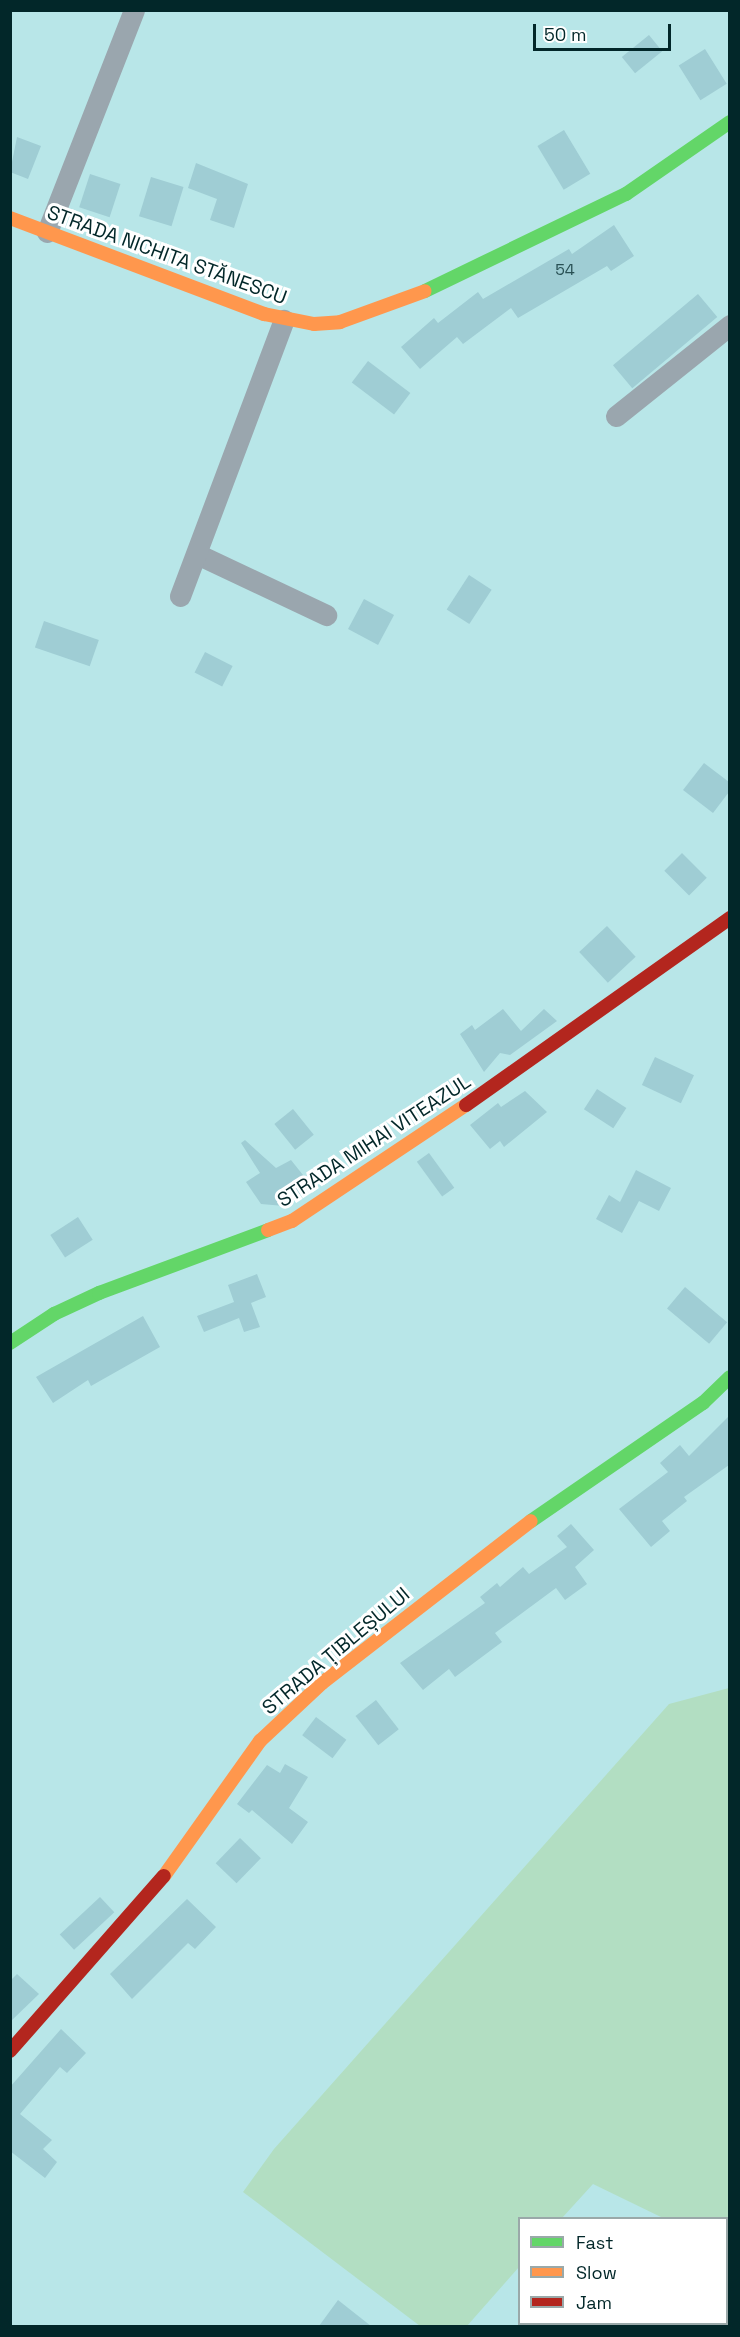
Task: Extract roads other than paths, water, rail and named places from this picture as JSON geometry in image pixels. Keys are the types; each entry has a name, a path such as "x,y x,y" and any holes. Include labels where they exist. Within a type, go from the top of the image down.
{"street":[{"path":"46,232 134,10"},
{"name":"STRADA NICHITA STĂNESCU","path":"10,218 284,320 340,322 449,282 626,194 729,122"},
{"path":"180,596 284,320"},
{"path":"616,416 729,325"},
{"path":"197,554 326,615"},
{"name":"STRADA MIHAI VITEAZUL","path":"10,1343 54,1314 99,1293 292,1221 500,1082 729,918"},
{"name":"STRADA ȚIBLEȘULUI","path":"10,2050 149,1898 260,1741 306,1698 525,1525 703,1403 729,1377"}]}
